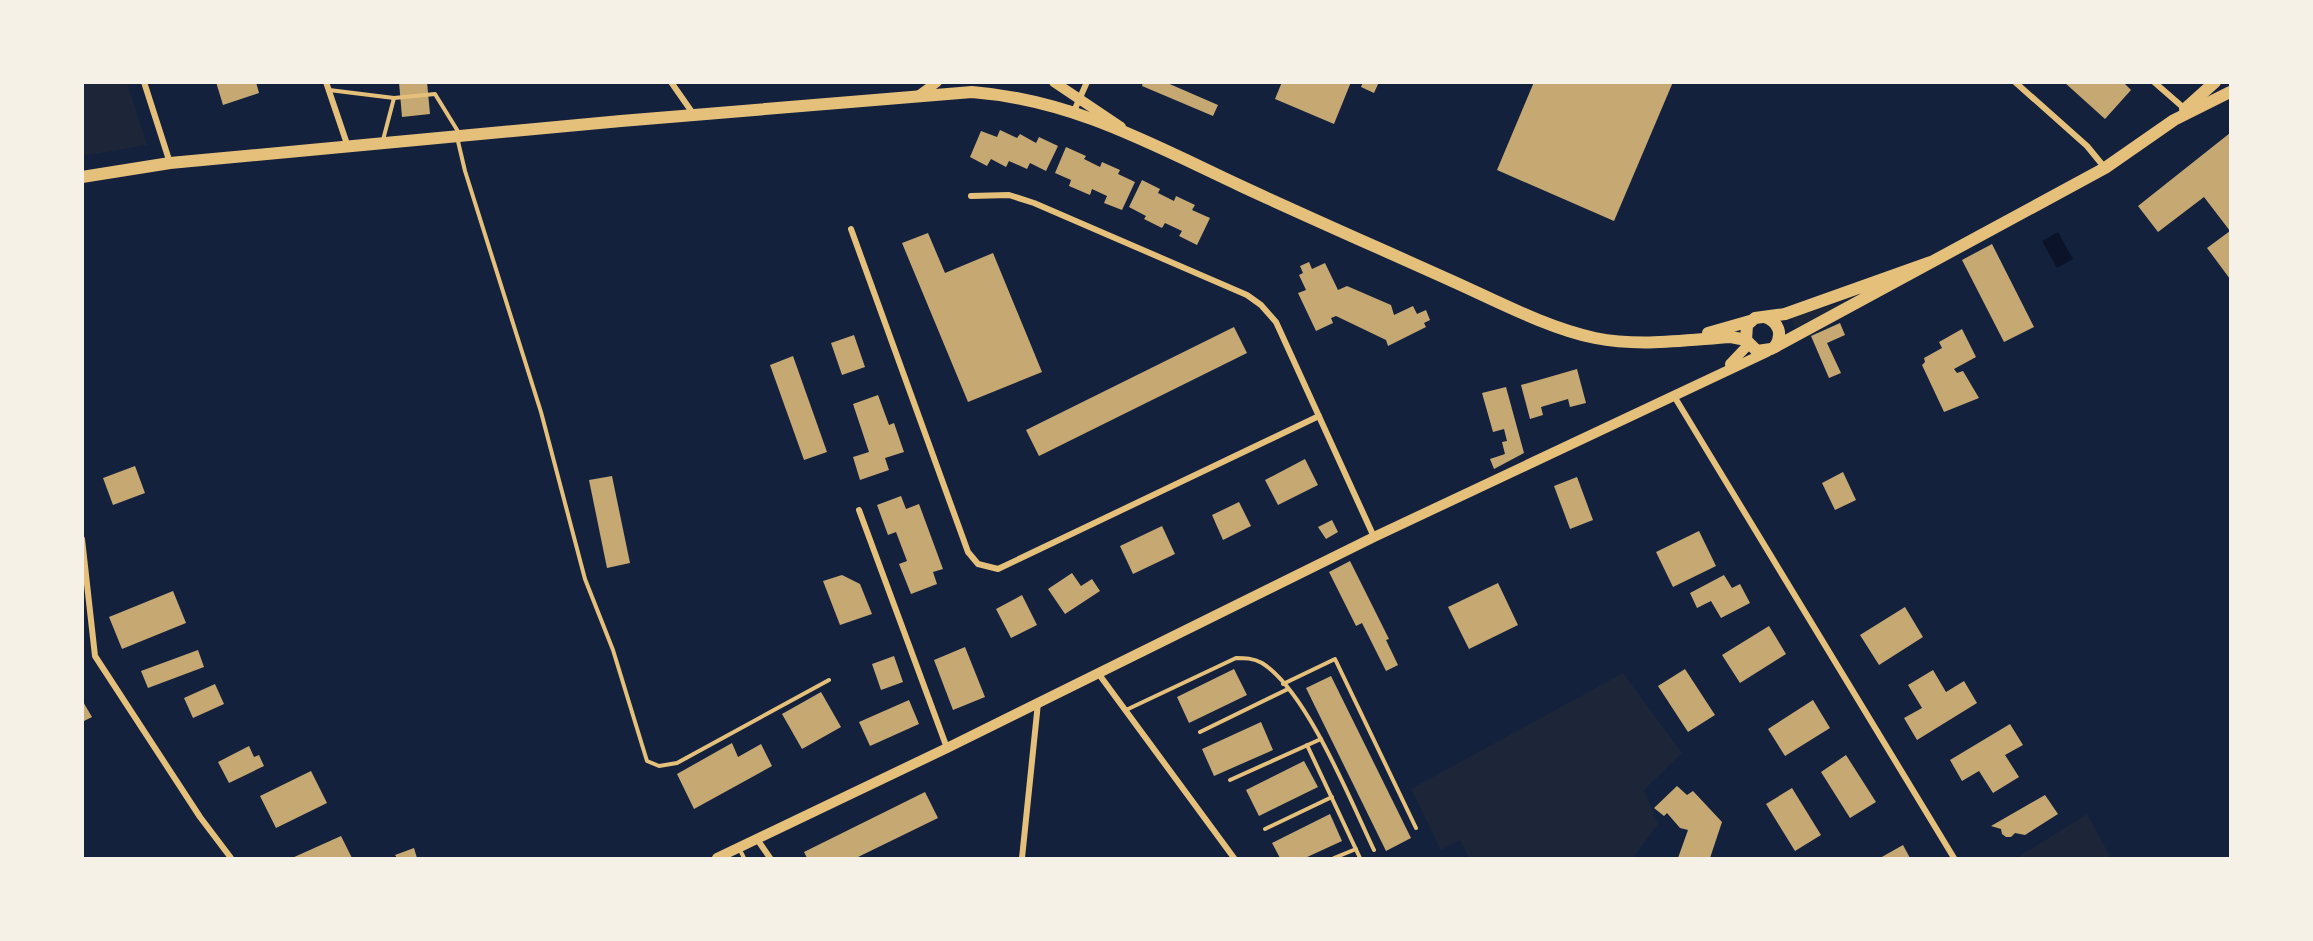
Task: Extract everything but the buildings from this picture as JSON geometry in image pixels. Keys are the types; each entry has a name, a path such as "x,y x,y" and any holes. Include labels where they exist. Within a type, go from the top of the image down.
{"main road":[{"path":"82,177 170,163 918,96 973,86 1002,94 1077,106 1297,211 1561,328 1593,337 1631,343 1731,337 1747,343 1757,351 1771,349 2105,168 2174,120 2215,82"},
{"path":"2174,120 2230,92"},
{"path":"1687,339 1765,317 1785,314 1931,262"},
{"path":"1765,317 1774,322 1780,332 1780,337 1771,349"},
{"path":"1747,343 1745,330 1750,321"}],"street":[{"path":"144,82 170,163"},
{"path":"326,82 348,147"},
{"path":"671,82 694,116"},
{"path":"918,96 937,82"},
{"path":"1054,82 1077,106 1087,82"},
{"path":"2015,82 2087,146 2105,168"},
{"path":"2154,82 2186,109"},
{"path":"971,196 1010,195 1034,202 1247,295 1261,305 1276,322 1374,537"},
{"path":"851,229 968,552 978,564 988,568 998,569 1319,416"},
{"path":"1721,372 1747,343"},
{"path":"717,858 1374,537 1771,349"},
{"path":"1674,396 1954,858"},
{"path":"859,510 946,748"},
{"path":"82,539 95,656 200,817 231,858"},
{"path":"1098,673 1234,858"},
{"path":"1022,858 1038,703"},
{"path":"757,839 770,858"}],"lane":[{"path":"329,90 394,98 435,94 459,136 465,171 541,412 585,579 613,650 647,761 659,766 676,763 829,680"},
{"path":"382,143 394,98"},
{"path":"1126,710 1236,658 1249,658 1263,663 1288,689 1321,739 1374,850"},
{"path":"1283,684 1335,659 1416,828"},
{"path":"1200,732 1288,689"},
{"path":"1230,780 1321,739"},
{"path":"1307,745 1360,858"},
{"path":"1265,829 1332,797"},
{"path":"739,848 744,858"},
{"path":"1334,858 1356,849"}],"shaded area":[{"path":"83,82 127,83 147,145 83,156"},
{"path":"2058,232 2073,259 2057,268 2042,241"},
{"path":"1850,300 1795,328 1791,318"},
{"path":"1623,673 1682,753 1644,790 1658,824 1633,858 1469,858 1460,840 1441,850 1411,789"},
{"path":"2087,814 2111,858 2017,858"}]}
